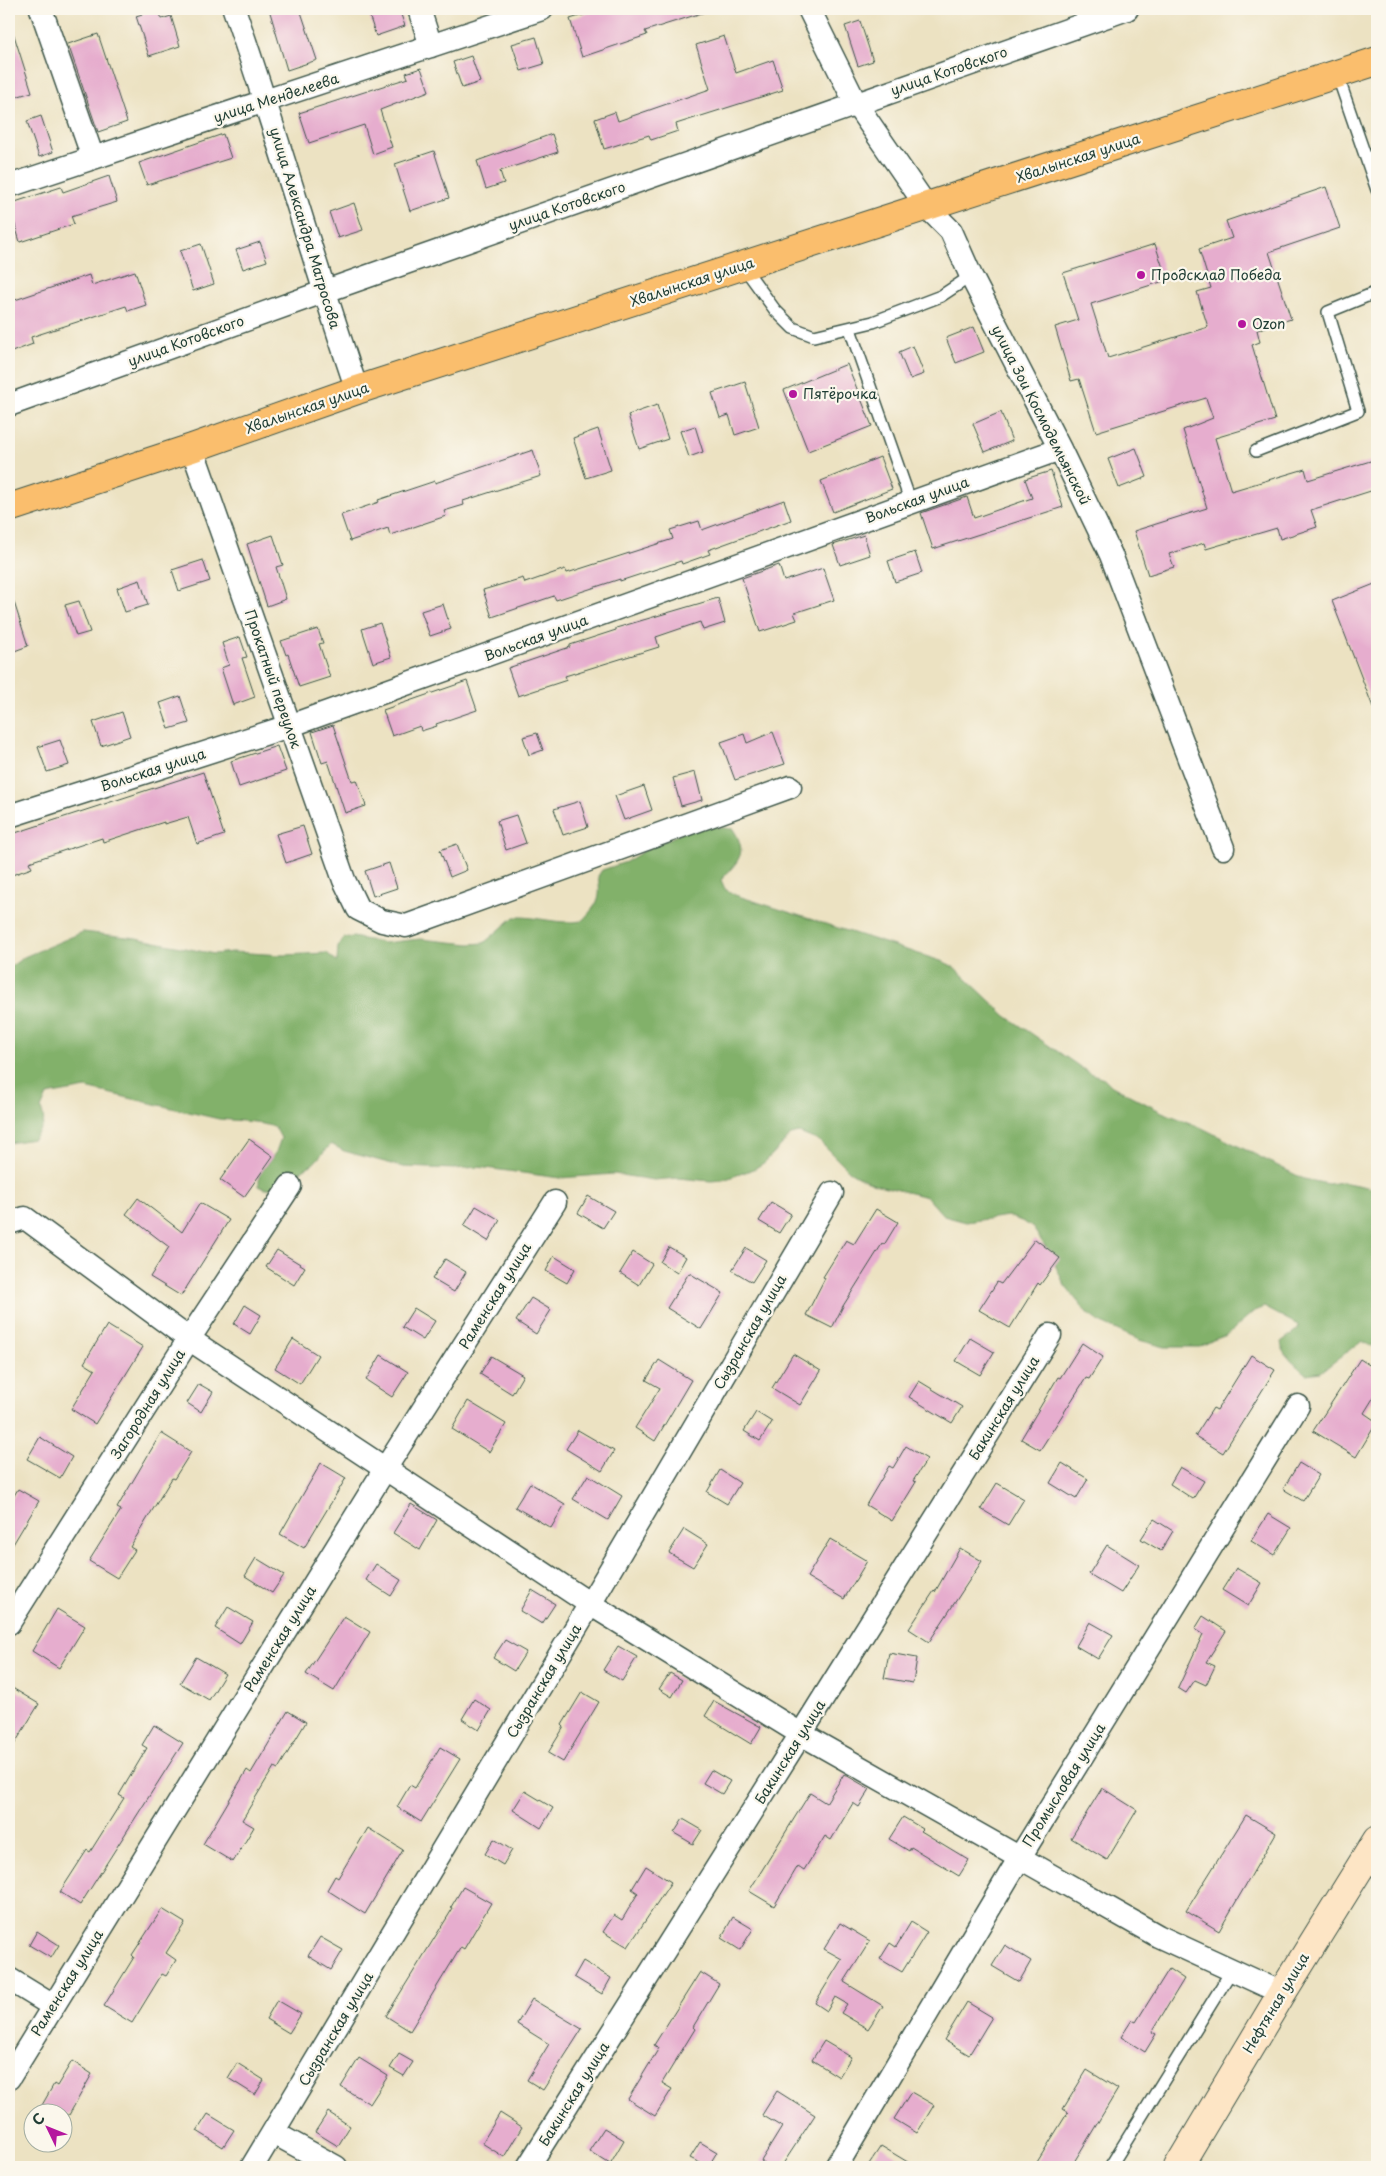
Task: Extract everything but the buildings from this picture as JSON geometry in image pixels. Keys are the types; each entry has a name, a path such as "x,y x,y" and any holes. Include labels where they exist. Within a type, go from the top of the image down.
{"main road":[{"name":"Хвалынская улица","path":"9,508 192,448 357,390 1377,60"}],"street":[{"path":"41,9 93,158"},
{"name":"улица Александра Матросова","path":"234,9 266,101 323,292 357,390"},
{"path":"419,9 431,46"},
{"name":"улица Менделеева","path":"9,186 542,9"},
{"name":"улица Зои Космодемьянской","path":"809,9 856,104 927,207 951,231 971,276 1060,449 1111,555 1223,848"},
{"name":"улица Котовского","path":"9,405 323,292 1127,9"},
{"name":"Прокатный переулок","path":"192,448 344,880 358,909 382,921 406,926 790,787"},
{"name":"Вольская улица","path":"9,816 289,726 1060,449"},
{"name":"Загородная улица","path":"9,1623 189,1339 290,1186"},
{"name":"Сызранская улица","path":"252,2167 590,1604 832,1193"},
{"name":"Раменская улица","path":"9,2078 385,1469 555,1202"},
{"path":"9,1223 25,1218 189,1339 590,1604 801,1734 1158,1936 1282,1993"},
{"name":"Бакинская улица","path":"528,2167 1050,1335"},
{"name":"Промысловая улица","path":"836,2167 1020,1858 1298,1406"},
{"name":"Нефтяная улица","path":"1178,2167 1282,1993 1377,1840"},
{"path":"9,1979 53,2006"},
{"path":"274,2133 336,2167"}],"lane":[{"path":"1337,74 1377,190"},
{"path":"744,266 775,310 793,328 814,336 850,329 873,322 941,296 971,276"},
{"path":"1256,451 1358,411 1328,312 1377,292"},
{"path":"850,329 912,503"},
{"path":"1110,2167 1232,1970"}],"green space":[{"path":"699,825 733,829 738,838 741,851 739,857 721,880 725,889 735,895 944,962 954,967 1006,1016 1089,1073 1104,1078 1112,1086 1162,1112 1200,1127 1304,1179 1328,1184 1342,1182 1377,1189 1377,1349 1361,1341 1321,1372 1306,1374 1287,1356 1281,1342 1298,1329 1298,1325 1264,1307 1254,1311 1227,1335 1200,1347 1165,1347 1139,1340 1099,1322 1088,1314 1065,1286 1049,1252 1033,1228 1024,1222 1008,1216 966,1222 944,1216 927,1197 878,1185 861,1178 849,1171 819,1141 799,1133 791,1135 765,1162 754,1169 723,1180 711,1181 678,1178 654,1180 614,1174 560,1178 478,1167 455,1169 403,1167 344,1151 331,1144 313,1164 286,1179 277,1187 265,1189 259,1186 259,1175 276,1152 281,1138 275,1127 255,1122 219,1119 86,1088 47,1095 41,1109 44,1119 43,1126 33,1139 9,1143 9,968 24,957 83,932 136,938 214,954 232,952 283,955 327,953 337,962 338,946 344,938 353,937 384,943 420,939 470,944 484,943 514,917 564,922 582,921 599,896 598,876 602,870 626,862 647,849"}],"place":[{"name":"Продсклад Победа","path":"1141,275"},
{"name":"Ozon","path":"1242,324"},
{"name":"Пятёрочка","path":"793,394"}]}
